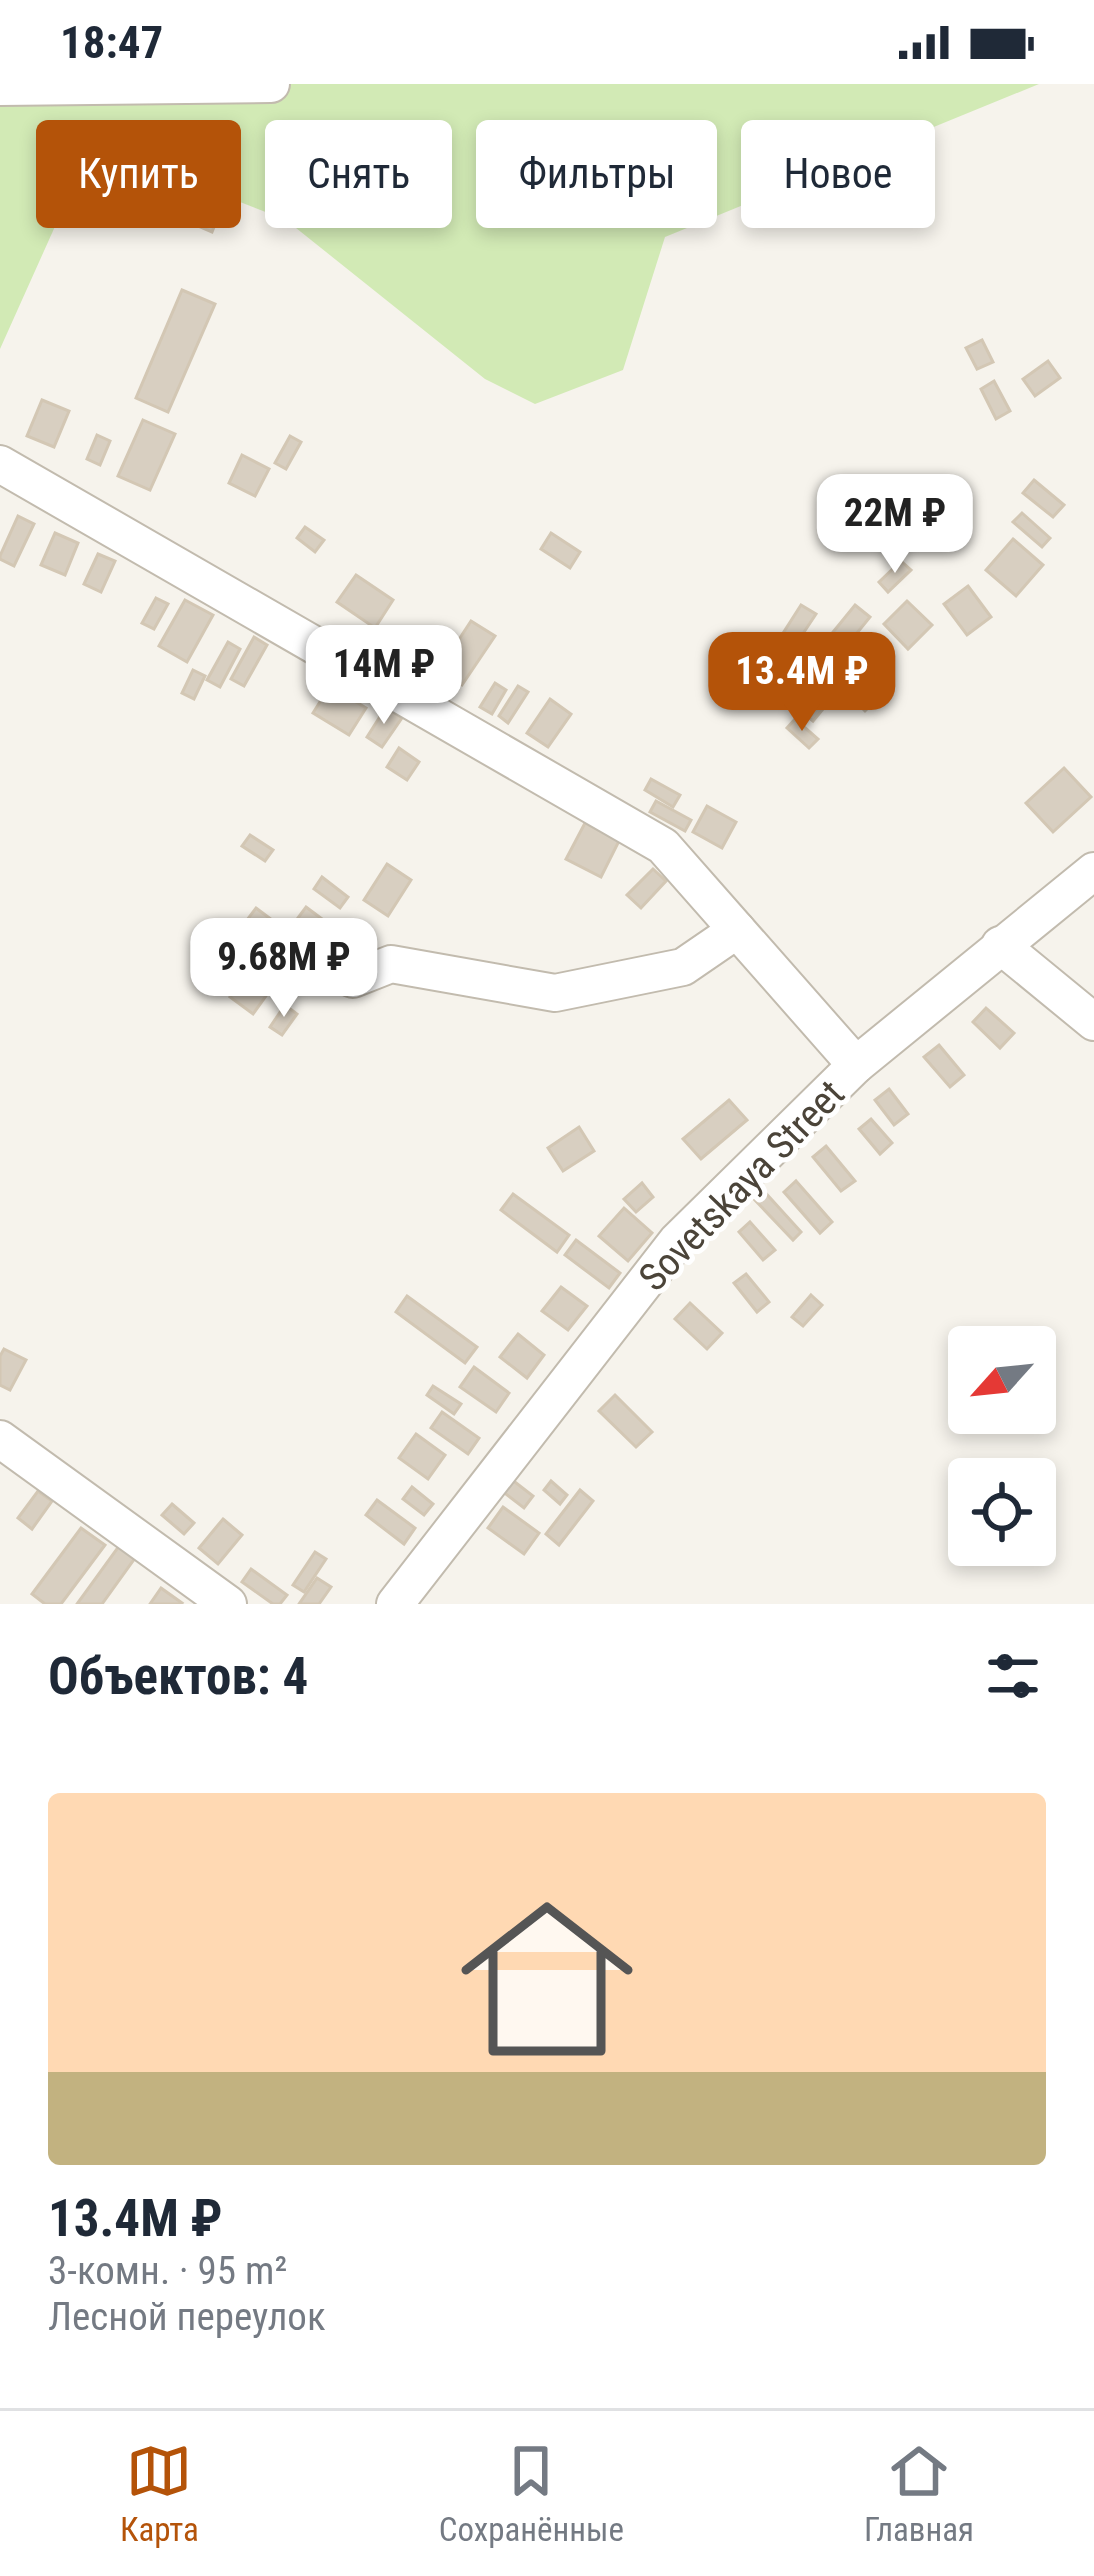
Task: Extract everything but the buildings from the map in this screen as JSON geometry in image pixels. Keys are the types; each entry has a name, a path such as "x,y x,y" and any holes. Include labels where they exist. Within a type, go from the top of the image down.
{"street":[{"path":"0,87 271,84"},
{"path":"0,464 663,845 856,1065"},
{"name":"Sovetskaya Street","path":"394,1604 677,1241 856,1065 1094,871"},
{"path":"353,979 392,964 554,993 683,967 737,930"},
{"path":"1000,945 1094,1022"},
{"path":"0,1439 228,1604"}],"green space":[{"path":"0,84 1039,84 935,127 935,120 741,120 741,206 717,216 717,120 476,120 476,228 687,228 665,237 623,370 535,404 485,379 296,228 452,228 452,120 265,120 265,212 241,202 241,120 36,120 36,228 54,228 0,349"}]}
